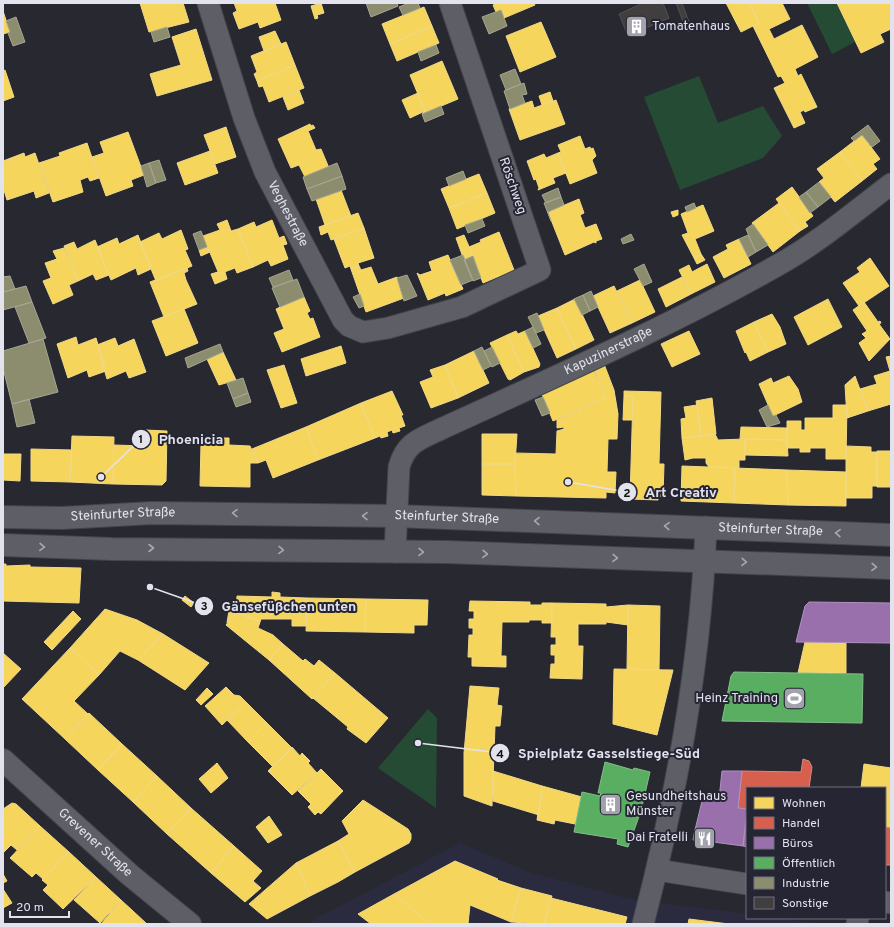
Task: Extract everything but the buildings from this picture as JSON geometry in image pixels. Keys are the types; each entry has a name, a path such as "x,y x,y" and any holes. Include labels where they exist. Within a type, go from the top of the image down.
{"main road":[{"name":"Steinfurter Straße","path":"9,517 62,518 152,513 396,516 891,535"},
{"path":"3,545 112,549 396,552 891,568"},
{"name":"Grevener Straße","path":"3,760 130,875 190,924"}],"street":[{"name":"Veghestraße","path":"208,3 244,118 265,172 343,320 349,326 363,332 388,328 444,311"},
{"name":"Röschweg","path":"444,311 462,307 540,270 450,3"},
{"name":"Kapuzinerstraße","path":"396,552 396,516 399,467 402,455 409,446 441,429 643,335 779,265 838,224 891,184"},
{"path":"643,924 684,743 702,599 706,527"},
{"path":"656,870 746,884"}],"shaded area":[{"path":"460,843 529,872 630,899 746,914 746,919 785,919 826,924 308,924"}],"green space":[{"path":"807,3 837,3 855,42 832,54"},
{"path":"699,76 718,123 763,106 782,136 763,158 680,190 644,97"},
{"path":"428,709 437,718 436,808 378,768"}],"place":[{"name":"Tomatenhaus","path":"637,27"},
{"name":"Phoenicia","path":"101,477"},
{"name":"Art Creativ","path":"568,482"},
{"name":"Gänsefüßchen unten","path":"150,587"},
{"name":"Heinz Training","path":"794,699"},
{"name":"Spielplatz Gasselstiege-Süd","path":"418,743"},
{"name":"Gesundheitshaus Münster","path":"611,804"},
{"name":"Dai Fratelli","path":"704,838"}]}
